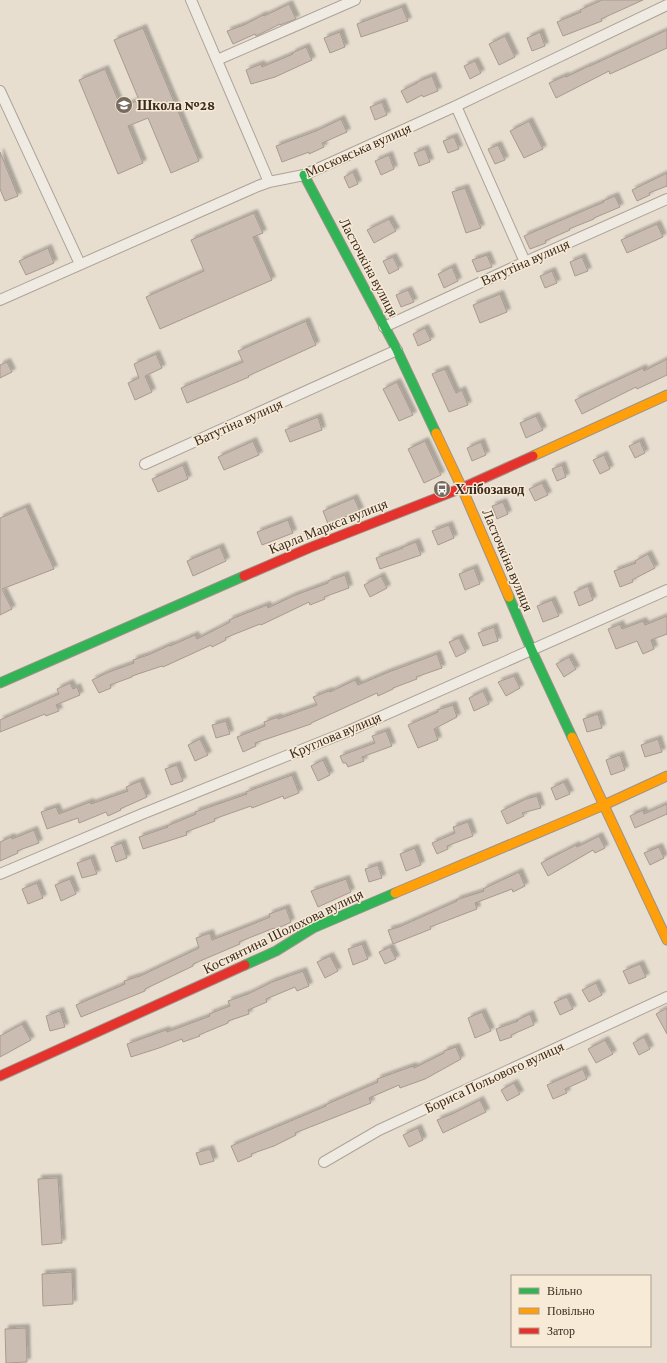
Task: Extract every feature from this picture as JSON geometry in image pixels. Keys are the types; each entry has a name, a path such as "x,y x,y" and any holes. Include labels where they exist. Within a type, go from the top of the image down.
{"street":[{"path":"191,0 269,182"},
{"path":"217,60 355,0"},
{"name":"Московська вулиця","path":"0,300 269,182 304,175 456,106 667,5"},
{"path":"0,91 80,264"},
{"path":"456,106 525,262"},
{"name":"Ласточкіна вулиця","path":"304,175 397,350 462,488 532,651 667,940"},
{"name":"Ватутіна вулиця","path":"384,327 667,199"},
{"name":"Ватутіна вулиця","path":"145,464 397,350"},
{"name":"Карла Маркса вулиця","path":"0,683 309,548 462,488 667,395"},
{"name":"Круглова вулиця","path":"0,874 142,814 346,732 667,590"},
{"name":"Костянтина Шолохова вулиця","path":"0,1076 276,952 313,928 604,805 667,776"},
{"name":"Бориса Польового вулиця","path":"324,1162 379,1130 667,997"}],"building":[{"path":"602,0 643,0 601,19 602,21 563,36 557,22 581,12 580,10"},
{"path":"289,4 296,19 280,24 256,36 255,34 233,44 227,31 244,25"},
{"path":"402,7 408,21 361,37 357,24"},
{"path":"143,28 199,161 171,173 148,118 128,126 143,163 118,174 79,80 105,69 121,107 139,100 114,40"},
{"path":"667,30 667,48 610,74 609,71 556,98 549,83 565,76 566,77"},
{"path":"340,32 345,47 330,53 324,38"},
{"path":"540,32 545,46 532,51 527,38"},
{"path":"505,36 515,57 499,65 489,44"},
{"path":"306,47 312,60 275,77 251,84 246,70 261,64 262,67"},
{"path":"475,61 481,73 470,79 464,66"},
{"path":"432,76 438,91 423,97 422,95 407,103 401,91"},
{"path":"382,102 387,115 375,120 370,107"},
{"path":"341,119 347,132 322,143 324,147 309,154 309,152 282,162 276,146 316,131"},
{"path":"529,121 543,149 524,158 510,131"},
{"path":"454,137 459,149 448,153 443,141"},
{"path":"498,145 505,160 495,164 488,149"},
{"path":"425,149 430,162 419,166 414,153"},
{"path":"0,152 18,196 5,201 0,189"},
{"path":"389,155 394,169 381,175 375,161"},
{"path":"353,172 358,184 349,188 344,177"},
{"path":"667,173 667,186 649,193 650,195 637,201 632,190"},
{"path":"465,188 481,228 466,233 452,192"},
{"path":"615,196 620,207 569,229 570,230 545,241 546,243 530,249 524,236"},
{"path":"254,213 263,233 253,237 272,280 160,329 146,297 204,271 191,240"},
{"path":"389,219 396,231 374,243 367,230"},
{"path":"657,224 663,237 627,253 621,240"},
{"path":"48,248 54,263 26,275 19,261"},
{"path":"487,255 492,267 477,272 472,260"},
{"path":"393,257 399,269 389,274 383,261"},
{"path":"582,257 588,271 575,276 570,262"},
{"path":"452,267 458,281 444,288 438,274"},
{"path":"552,271 557,283 545,288 540,276"},
{"path":"408,290 414,302 401,307 396,295"},
{"path":"500,294 507,312 480,323 473,305"},
{"path":"306,321 316,345 248,376 249,377 187,403 181,388 243,362 238,351"},
{"path":"425,328 431,340 418,346 413,334"},
{"path":"156,354 162,368 145,376 152,392 135,400 128,383 139,378 134,364"},
{"path":"667,359 667,375 637,389 636,387 582,414 575,400 643,368 644,371"},
{"path":"7,362 12,372 0,378 0,365"},
{"path":"445,369 456,393 462,390 468,405 449,412 432,374"},
{"path":"397,382 413,415 399,421 383,389"},
{"path":"536,416 543,430 526,438 520,423"},
{"path":"318,417 322,430 290,442 285,430"},
{"path":"253,441 259,455 224,470 218,457"},
{"path":"425,441 441,475 424,483 408,449"},
{"path":"640,441 645,453 635,458 629,446"},
{"path":"481,442 486,455 472,461 467,448"},
{"path":"604,455 610,469 600,474 593,460"},
{"path":"183,465 188,479 158,492 152,479"},
{"path":"562,465 566,477 557,481 552,469"},
{"path":"542,483 548,495 535,501 529,489"},
{"path":"354,498 360,511 328,524 323,511"},
{"path":"503,502 508,514 497,519 492,506"},
{"path":"26,507 54,569 2,589 12,609 0,615 0,518"},
{"path":"288,520 293,533 262,545 257,532"},
{"path":"449,525 454,538 438,545 432,531"},
{"path":"416,542 421,555 380,569 376,558"},
{"path":"220,547 226,561 193,576 187,561"},
{"path":"648,554 655,568 632,580 633,582 620,587 614,571 636,563 635,561"},
{"path":"474,568 480,584 465,590 459,574"},
{"path":"345,575 349,588 324,597 325,599 310,605 309,602 261,625 260,624 225,638 226,640 212,647 211,645 163,667 162,666 132,676 110,685 111,688 99,693 92,680 134,663 133,660 195,635 197,639 230,622 229,620 267,605 268,608"},
{"path":"381,576 387,588 370,597 364,585"},
{"path":"588,586 593,600 579,606 574,592"},
{"path":"552,600 559,616 543,622 537,606"},
{"path":"667,616 667,634 651,640 654,649 643,654 637,641 616,649 608,629 620,624 622,629 643,621 645,625"},
{"path":"494,627 498,641 483,646 478,633"},
{"path":"459,638 466,652 456,657 449,642"},
{"path":"437,654 442,668 416,677 417,679 393,688 378,696 377,693 311,724 255,743 256,746 243,752 237,737 265,726 264,722 278,717 278,719 317,705 313,697 329,691 330,692 355,680 358,685"},
{"path":"569,657 576,669 564,677 556,664"},
{"path":"514,676 520,688 506,696 498,682"},
{"path":"70,683 73,689 77,687 80,695 56,705 59,711 46,716 45,714 0,732 0,720 59,694 57,689"},
{"path":"483,691 489,704 474,711 469,698"},
{"path":"453,705 457,717 434,729 438,740 418,748 408,725 438,712 437,710"},
{"path":"598,714 602,728 587,732 583,719"},
{"path":"226,721 230,734 216,738 212,725"},
{"path":"386,731 392,746 362,757 364,761 348,767 346,763 343,763 340,756 375,743 372,736"},
{"path":"200,739 208,755 195,761 188,745"},
{"path":"658,739 662,752 645,757 641,745"},
{"path":"620,755 625,770 611,775 606,760"},
{"path":"323,760 330,775 318,781 311,766"},
{"path":"177,765 183,781 171,785 165,769"},
{"path":"292,775 299,793 284,799 283,796 252,808 251,806 214,819 215,821 186,832 187,835 143,849 139,837 168,827 167,826 196,814 195,812 247,794 246,792"},
{"path":"140,781 147,797 108,816 106,812 79,823 78,818 47,829 41,812 56,807 59,814 90,802 91,804 128,791 126,787"},
{"path":"564,782 570,794 556,800 551,788"},
{"path":"537,796 541,808 522,813 524,816 507,824 501,811 526,799"},
{"path":"667,804 667,814 635,828 630,816 643,810 644,814"},
{"path":"468,822 473,836 447,846 448,849 437,854 432,843 455,833 453,827"},
{"path":"34,830 39,843 17,851 18,853 0,861 0,842"},
{"path":"599,836 605,848 595,853 593,850 548,876 541,863 576,845 577,847"},
{"path":"122,843 127,858 116,862 111,847"},
{"path":"659,847 664,858 650,865 644,853"},
{"path":"415,848 421,865 406,871 400,854"},
{"path":"91,858 97,874 82,878 77,863"},
{"path":"378,865 382,878 369,882 365,869"},
{"path":"519,872 525,886 513,892 512,889 475,903 477,909 430,927 431,929 393,944 388,930 399,927 457,901 456,900 484,891 483,889"},
{"path":"70,879 76,894 61,901 55,885"},
{"path":"346,879 351,892 318,907 311,891"},
{"path":"37,883 43,898 28,904 22,889"},
{"path":"286,908 291,922 239,942 240,944 193,964 193,966 145,989 145,991 81,1017 76,1005 125,984 124,981 140,976 199,948 196,938 210,933 212,940 270,917 269,914"},
{"path":"362,944 368,959 353,965 348,949"},
{"path":"390,947 396,959 385,964 379,952"},
{"path":"330,956 338,971 325,978 317,962"},
{"path":"640,964 646,977 629,984 623,971"},
{"path":"303,971 309,986 297,991 295,987 266,999 267,1002 248,1010 249,1014 228,1021 228,1023 199,1035 200,1036 183,1042 182,1039 131,1057 127,1044 166,1030 167,1032 210,1016 209,1014 230,1006 228,1001 248,994 272,982"},
{"path":"596,983 602,995 589,1002 582,990"},
{"path":"567,997 573,1009 560,1015 554,1002"},
{"path":"667,1008 667,1034 656,1014"},
{"path":"60,1011 65,1027 50,1031 46,1016"},
{"path":"482,1012 491,1031 475,1038 468,1018"},
{"path":"530,1014 534,1025 511,1035 512,1037 500,1041 496,1029 518,1021 517,1020"},
{"path":"22,1024 31,1040 0,1057 0,1036"},
{"path":"644,1037 650,1049 639,1055 633,1043"},
{"path":"605,1040 613,1054 596,1063 588,1049"},
{"path":"456,1047 461,1059 425,1079 400,1088 399,1085 369,1098 371,1103 295,1133 296,1135 274,1146 251,1154 252,1156 238,1162 231,1146 326,1106 325,1105 378,1082 377,1079 413,1066 414,1068 444,1053 444,1051"},
{"path":"583,1069 587,1079 565,1089 567,1093 553,1099 547,1085"},
{"path":"514,1083 520,1094 507,1101 501,1090"},
{"path":"480,1100 486,1112 443,1133 437,1120"},
{"path":"418,1128 423,1140 409,1147 403,1135"},
{"path":"210,1149 214,1161 200,1165 196,1153"},
{"path":"58,1178 62,1243 42,1245 38,1179"},
{"path":"72,1272 73,1304 43,1306 42,1274"},
{"path":"26,1328 27,1362 6,1363 5,1329"}],"traffic: fast":[{"path":"304,175 397,350 436,433"},
{"path":"0,683 244,576"},
{"path":"509,597 572,737"},
{"path":"245,965 276,951 313,928 395,893"}],"traffic: slow":[{"path":"533,456 667,395"},
{"path":"436,433 462,488 509,597"},
{"path":"572,737 667,940"},
{"path":"395,893 604,805 667,776"}],"traffic: jam":[{"path":"244,576 309,548 462,488 533,456"},
{"path":"0,1076 245,965"}],"place":[{"name":"Школа №28","path":"124,105"},
{"name":"Хлібозавод","path":"442,489"}]}
